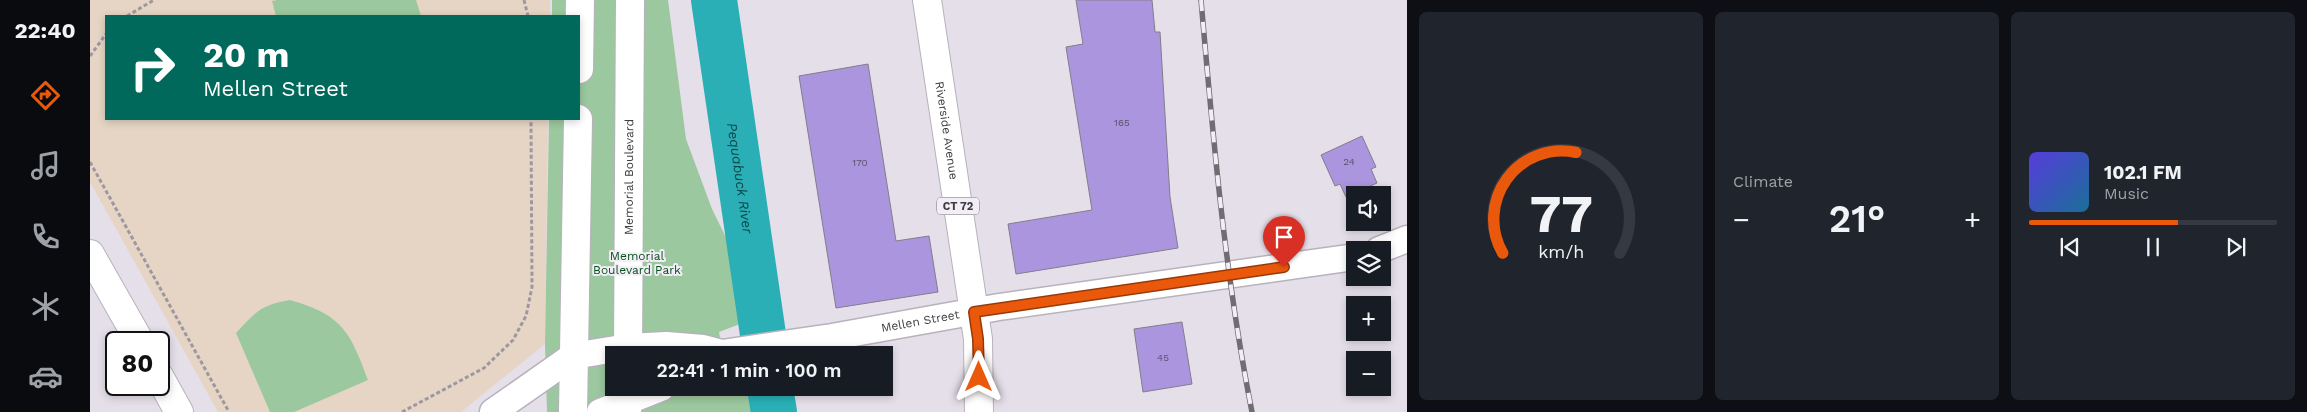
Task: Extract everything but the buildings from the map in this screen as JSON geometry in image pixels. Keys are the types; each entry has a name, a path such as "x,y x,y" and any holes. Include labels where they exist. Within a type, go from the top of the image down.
{"main road":[{"path":"580,0 580,15"},
{"name":"Memorial Boulevard","path":"628,346 630,0"},
{"name":"Riverside Avenue","path":"927,0 978,339 978,412"},
{"path":"573,412 578,120"},
{"path":"90,254 134,331"},
{"path":"170,396 179,412"}],"street":[{"path":"1391,245 1407,239"},
{"name":"Mellen Street","path":"773,346 974,312 1346,258"},
{"name":"Mellen Street","path":"655,346 666,344 684,346"},
{"name":"Mellen Street","path":"493,412 573,356 605,353"},
{"path":"600,412 627,400"}],"path":[{"path":"128,15 154,0"},
{"path":"524,0 528,15"},
{"path":"90,56 105,35"},
{"path":"402,412 484,368 513,340 526,316 532,286 531,120"},
{"path":"90,162 229,412"}],"shaded area":[{"path":"90,0 550,0 550,15 105,15 105,120 548,120 545,344 461,412 218,412 90,182"}],"green space":[{"path":"416,0 421,15 276,15 272,1"},
{"name":"Memorial Boulevard Park","path":"552,0 668,0 686,139 712,209 737,260 745,322 719,332 721,346 605,346 605,396 752,396 754,412 547,412 545,344 549,120 580,120 580,15 552,15"},
{"path":"290,300 322,312 342,327 356,349 368,380 294,412 270,412 236,333 259,310 272,304"}],"waterway":[{"name":"Pequabuck River","path":"714,0 765,346"},
{"name":"Pequabuck River","path":"771,396 774,412"}],"railway":[{"path":"1201,0 1215,155 1227,258 1252,412"}],"route":[{"path":"979,377 978,339 974,312 1284,267"}]}
